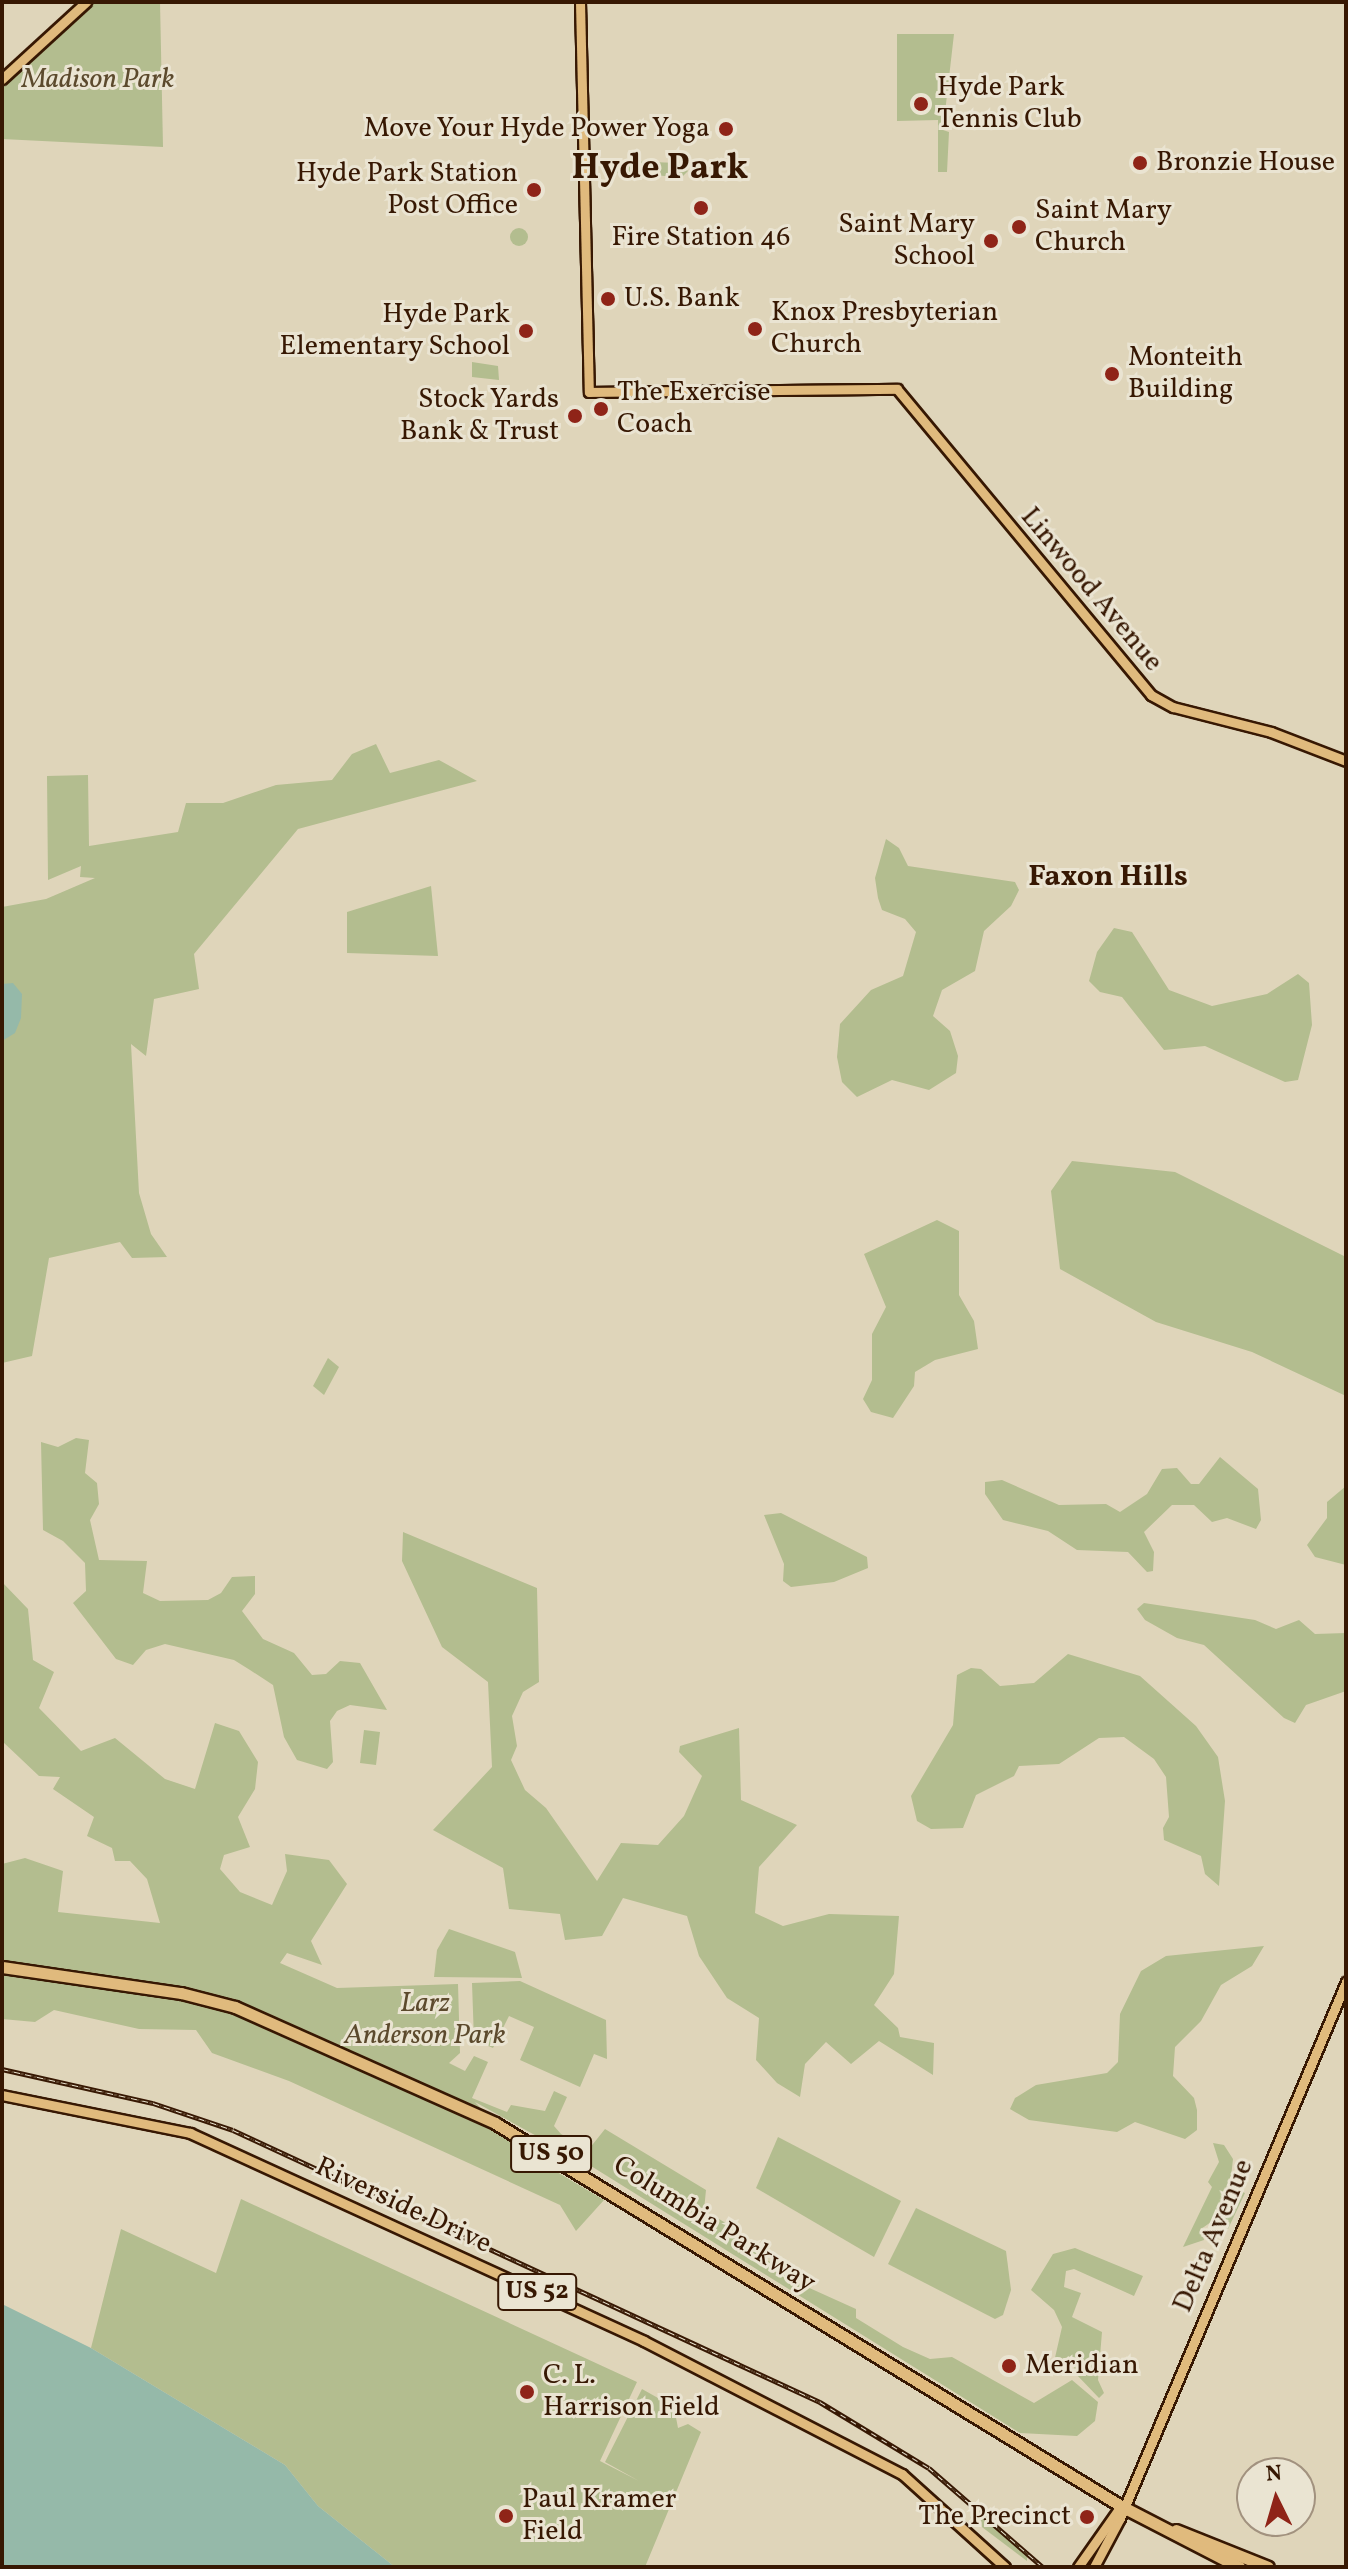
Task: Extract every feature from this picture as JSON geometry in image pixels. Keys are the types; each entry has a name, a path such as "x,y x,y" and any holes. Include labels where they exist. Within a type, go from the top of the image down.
{"highway":[{"name":"Columbia Parkway","path":"2,1967 217,2001 471,2111 645,2210 1121,2506 1239,2567"},
{"name":"Columbia Parkway","path":"1146,2519 1268,2567"},
{"path":"1192,2545 1252,2559"}],"main road":[{"path":"2,79 86,2"},
{"name":"Linwood Avenue","path":"580,2 589,392 897,389 1151,695 1173,707 1271,732 1346,761"},
{"name":"Delta Avenue","path":"1094,2567 1346,1982"},
{"name":"Riverside Drive","path":"2,2095 190,2133 644,2341 902,2474 1005,2567"},
{"name":"Delta Avenue","path":"1081,2566 1121,2506"}],"green space":[{"name":"Madison Park","path":"86,2 160,2 163,147 2,139 2,79"},
{"name":"Hyde Park Tennis Club","path":"897,34 954,34 943,130 949,132 947,172 938,172 938,120 897,121"},
{"path":"617,163 678,163 688,171 682,177 616,173"},
{"path":"515,228 523,228 528,237 526,244 515,246 510,241 510,233"},
{"path":"472,362 498,366 499,380 472,377"},
{"path":"376,744 390,773 439,760 477,781 298,829 194,954 199,989 154,999 146,1056 131,1044 139,1193 151,1234 167,1257 132,1258 120,1242 49,1258 32,1356 2,1363 2,907 46,899 95,878 80,877 81,866 48,880 47,776 88,775 89,846 178,832 186,803 223,803 276,785 332,780 352,754"},
{"path":"886,839 899,848 908,866 1015,882 1019,890 1011,906 984,931 975,971 942,990 933,1016 950,1031 958,1056 956,1073 929,1090 892,1080 857,1097 842,1082 837,1057 840,1024 871,990 903,976 916,932 905,919 882,910 878,898 875,878"},
{"path":"431,886 438,956 347,953 347,912"},
{"path":"1114,928 1132,932 1169,990 1212,1006 1267,994 1298,974 1309,983 1312,1025 1298,1080 1285,1082 1205,1046 1164,1050 1122,997 1100,992 1089,981 1097,952"},
{"path":"1072,1161 1175,1172 1346,1257 1346,1396 1252,1352 1156,1322 1060,1269 1051,1191"},
{"path":"937,1220 959,1231 959,1295 974,1321 978,1349 935,1360 915,1372 914,1386 893,1418 871,1412 863,1399 872,1380 872,1334 886,1307 864,1254"},
{"path":"328,1358 339,1367 324,1395 313,1386"},
{"path":"76,1438 89,1440 85,1473 97,1483 99,1504 90,1520 99,1560 147,1561 143,1593 160,1601 208,1600 221,1593 232,1577 255,1576 255,1594 242,1611 263,1639 294,1653 312,1675 326,1674 340,1661 360,1663 387,1710 350,1705 337,1711 330,1721 333,1762 327,1769 297,1760 284,1737 273,1685 234,1660 165,1644 146,1650 133,1665 116,1659 73,1603 86,1591 85,1563 63,1541 43,1530 41,1442 58,1447"},
{"path":"1220,1457 1258,1489 1261,1520 1256,1529 1227,1518 1212,1522 1194,1505 1172,1505 1144,1532 1154,1552 1153,1571 1147,1572 1128,1552 1077,1550 1048,1531 1003,1520 985,1494 985,1482 1002,1480 1059,1505 1106,1504 1120,1512 1147,1494 1162,1469 1177,1468 1191,1484 1199,1484"},
{"path":"1346,1486 1346,1565 1315,1557 1307,1545 1327,1518 1327,1502"},
{"path":"781,1513 867,1557 868,1568 834,1582 791,1587 783,1581 784,1564 764,1515"},
{"path":"403,1532 537,1588 539,1682 523,1692 512,1716 517,1746 511,1760 525,1790 546,1808 597,1881 621,1843 658,1845 684,1816 702,1776 679,1752 680,1746 739,1728 741,1800 797,1825 759,1867 755,1913 783,1926 829,1914 899,1916 894,1974 874,2005 898,2028 900,2037 934,2043 933,2075 879,2041 851,2064 826,2042 805,2064 800,2097 777,2083 756,2060 759,2018 727,1998 699,1956 687,1916 623,1898 602,1936 565,1940 560,1914 509,1909 503,1868 433,1830 492,1767 488,1682 442,1647 402,1561"},
{"path":"2,1582 28,1609 33,1660 54,1672 39,1708 81,1751 115,1738 165,1779 195,1789 215,1723 239,1731 258,1762 255,1789 238,1817 250,1847 224,1855 220,1869 240,1892 272,1905 287,1871 285,1854 329,1860 347,1884 311,1941 322,1965 287,1953 280,1963 337,1988 458,1984 460,2053 449,2063 465,2071 474,2056 488,2062 472,2098 507,2112 511,2105 545,2111 554,2091 567,2097 554,2126 561,2134 589,2149 605,2129 706,2190 704,2210 734,2228 744,2244 805,2286 856,2309 856,2318 903,2347 930,2359 952,2357 1034,2403 1072,2380 1098,2402 1095,2421 1077,2436 1020,2433 591,2166 475,2102 520,2150 604,2200 576,2231 560,2205 289,2081 212,2053 196,2030 139,2029 54,2010 35,2022 2,2019 2,1864 25,1858 63,1871 58,1912 160,1923 147,1879 130,1861 115,1861 112,1848 87,1836 94,1817 53,1789 60,1777 39,1776 2,1741"},
{"path":"1144,1603 1255,1620 1276,1629 1299,1620 1315,1634 1346,1633 1346,1691 1306,1705 1295,1723 1284,1718 1204,1645 1177,1638 1145,1620 1137,1609"},
{"path":"1068,1654 1140,1676 1196,1726 1218,1757 1225,1801 1219,1886 1205,1874 1201,1856 1164,1840 1163,1828 1169,1817 1166,1777 1154,1759 1124,1737 1099,1738 1059,1764 1019,1766 1014,1776 976,1795 963,1828 931,1829 917,1821 911,1796 953,1725 957,1675 971,1668 981,1669 1000,1686 1034,1683"},
{"path":"364,1730 380,1732 376,1765 360,1763"},
{"path":"449,1929 515,1952 522,1978 434,1977 437,1950"},
{"path":"1264,1946 1252,1966 1221,1985 1201,2021 1175,2047 1173,2076 1194,2098 1197,2110 1197,2130 1185,2139 1135,2122 1117,2132 1029,2120 1010,2109 1015,2098 1036,2085 1107,2073 1118,2062 1120,2014 1141,1971 1166,1956"},
{"name":"Larz Anderson Park","path":"520,1981 606,2020 607,2059 594,2054 580,2087 520,2060 534,2027 509,2016 493,2048 474,2040 472,1983"},
{"path":"778,2137 901,2201 874,2257 756,2188"},
{"path":"1213,2143 1224,2145 1233,2159 1230,2186 1245,2193 1228,2229 1211,2222 1201,2229 1204,2240 1183,2247 1212,2187 1208,2182 1219,2162"},
{"path":"241,2199 637,2382 600,2461 639,2481 605,2462 642,2389 674,2407 678,2428 688,2424 701,2432 645,2567 395,2567 318,2506 285,2465 91,2348 121,2229 216,2273"},
{"path":"916,2208 1006,2251 1011,2290 1003,2315 995,2319 888,2264"},
{"path":"1075,2248 1143,2276 1134,2296 1074,2269 1066,2271 1064,2287 1081,2293 1072,2317 1102,2332 1098,2380 1104,2393 1099,2398 1076,2374 1073,2362 1054,2362 1062,2327 1054,2310 1031,2290 1053,2254"},
{"path":"975,2507 1027,2554 1027,2561 970,2518"}],"shaded area":[{"path":"13,983 22,994 21,1018 15,1033 2,1041 2,984"},
{"path":"2,2304 91,2348 285,2465 318,2506 395,2567 2,2567"}],"railway":[{"path":"2,2069 153,2103 233,2130 820,2402 929,2468 1043,2567"}],"place":[{"name":"Hyde Park Tennis Club","path":"921,104"},
{"name":"Move Your Hyde Power Yoga","path":"726,129"},
{"name":"Bronzie House","path":"1140,163"},
{"name":"Hyde Park Station Post Office","path":"534,190"},
{"name":"Fire Station 46","path":"701,208"},
{"name":"Saint Mary Church","path":"1019,227"},
{"name":"Saint Mary School","path":"991,241"},
{"name":"U.S. Bank","path":"608,299"},
{"name":"Knox Presbyterian Church","path":"755,329"},
{"name":"Hyde Park Elementary School","path":"526,331"},
{"name":"Monteith Building","path":"1112,374"},
{"name":"The Exercise Coach","path":"601,409"},
{"name":"Stock Yards Bank & Trust","path":"575,416"},
{"name":"Meridian","path":"1009,2366"},
{"name":"C. L. Harrison Field","path":"527,2392"},
{"name":"Paul Kramer Field","path":"506,2516"},
{"name":"The Precinct","path":"1087,2517"}],"district":[{"name":"Hyde Park","path":"660,170"},
{"name":"Faxon Hills","path":"1108,877"}]}
